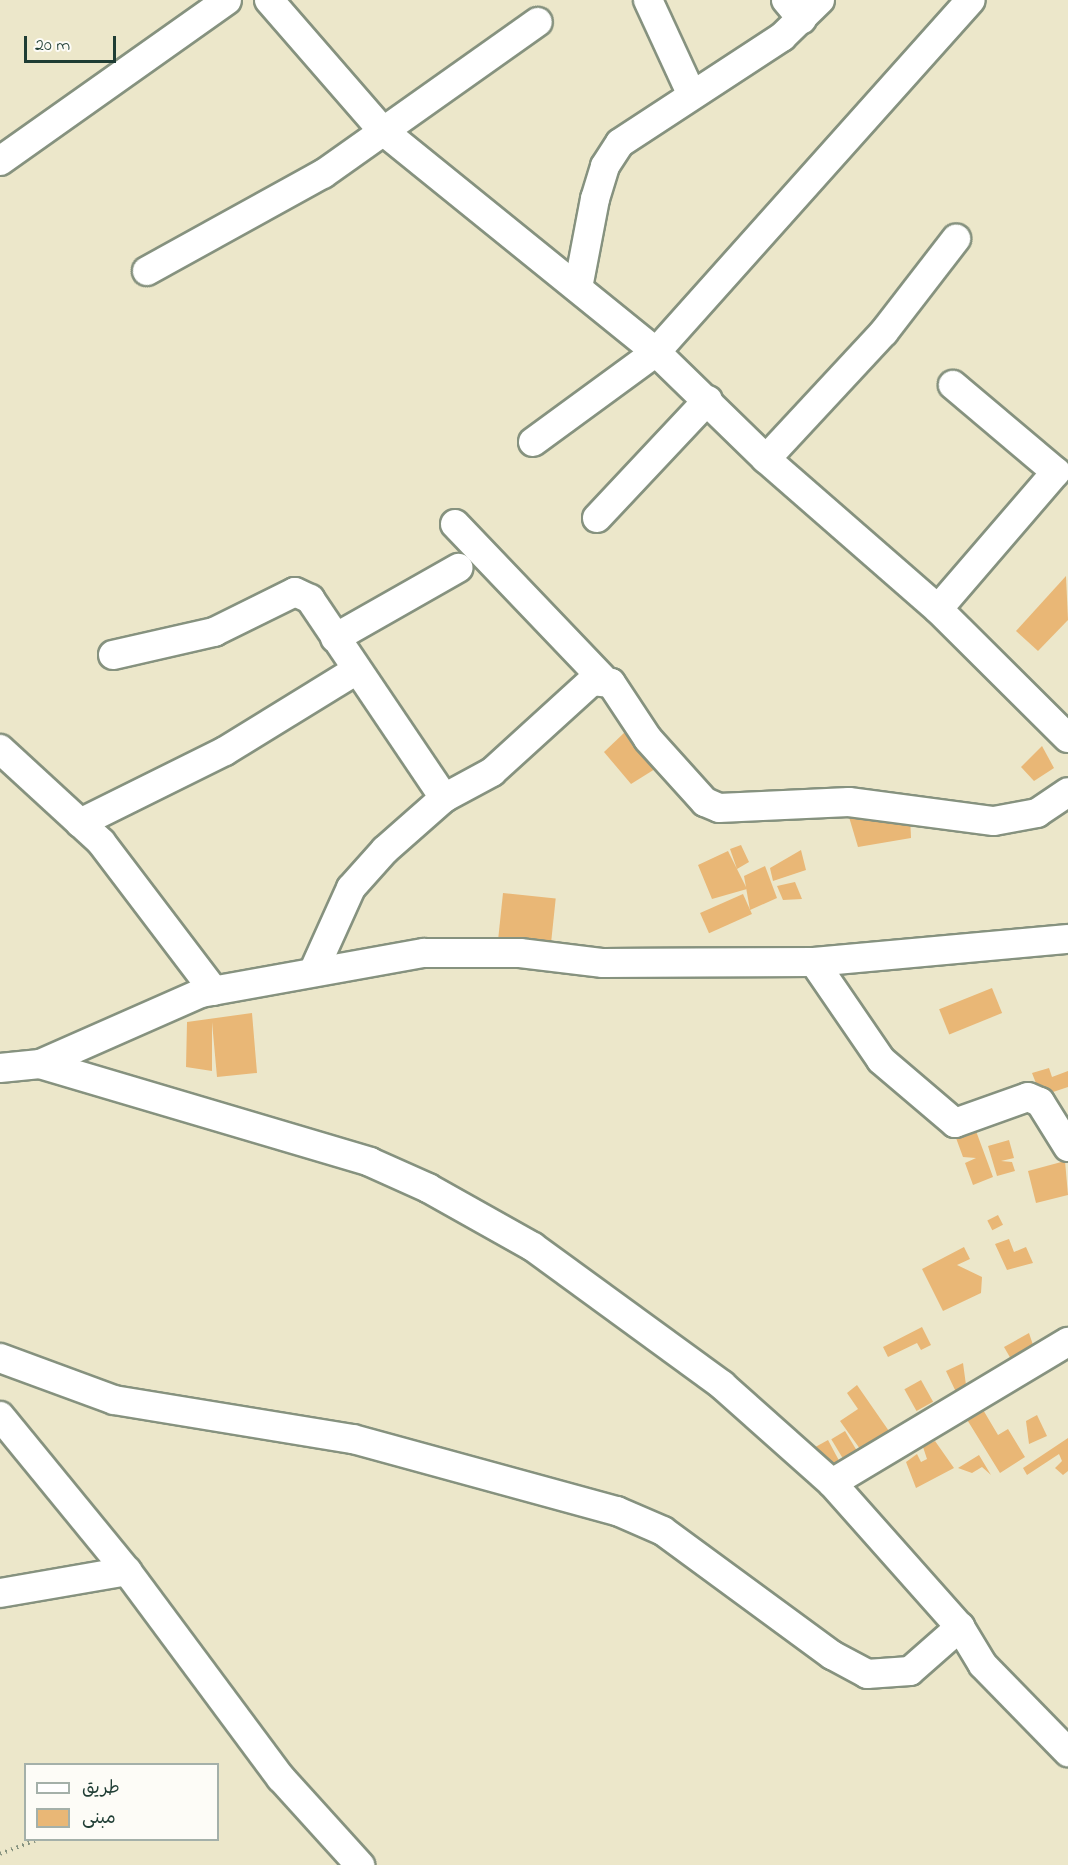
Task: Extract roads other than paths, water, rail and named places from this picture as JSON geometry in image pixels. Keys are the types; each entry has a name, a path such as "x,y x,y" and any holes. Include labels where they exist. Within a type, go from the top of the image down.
{"street":[{"path":"0,161 227,0"},
{"path":"269,0 382,130 656,352 708,400 766,459 938,609 1068,738"},
{"path":"648,0 691,93"},
{"path":"533,442 656,352 971,0"},
{"path":"578,288 605,166 641,125 691,93 741,66 803,6"},
{"path":"147,271 322,174 538,22"},
{"path":"766,459 884,332 956,240"},
{"path":"938,609 1056,472 953,385"},
{"path":"597,518 708,400"},
{"path":"455,524 603,679 648,739 705,802 719,808 849,802 959,821 994,821 1037,813 1068,792"},
{"path":"335,638 458,568"},
{"path":"112,655 214,632 295,592 310,599 355,671 444,798"},
{"path":"80,823 225,751 355,671"},
{"path":"314,970 351,888 385,850 444,798 492,772 584,686 603,679"},
{"path":"0,749 80,823 141,892 214,991"},
{"path":"0,1068 40,1064 214,991 314,970 424,953 520,953 603,963 814,962 1068,939"},
{"path":"814,962 881,1060 955,1123 1028,1097 1040,1102 1068,1147"},
{"path":"40,1064 370,1162 428,1188 599,1292 723,1385 832,1483 960,1627 983,1665 1068,1752"},
{"path":"832,1483 1068,1342"},
{"path":"0,1358 114,1400 353,1439 617,1511 663,1531 832,1655 867,1674 910,1671 960,1627"},
{"path":"0,1416 127,1571 274,1769 360,1865"},
{"path":"0,1593 127,1571"}]}
